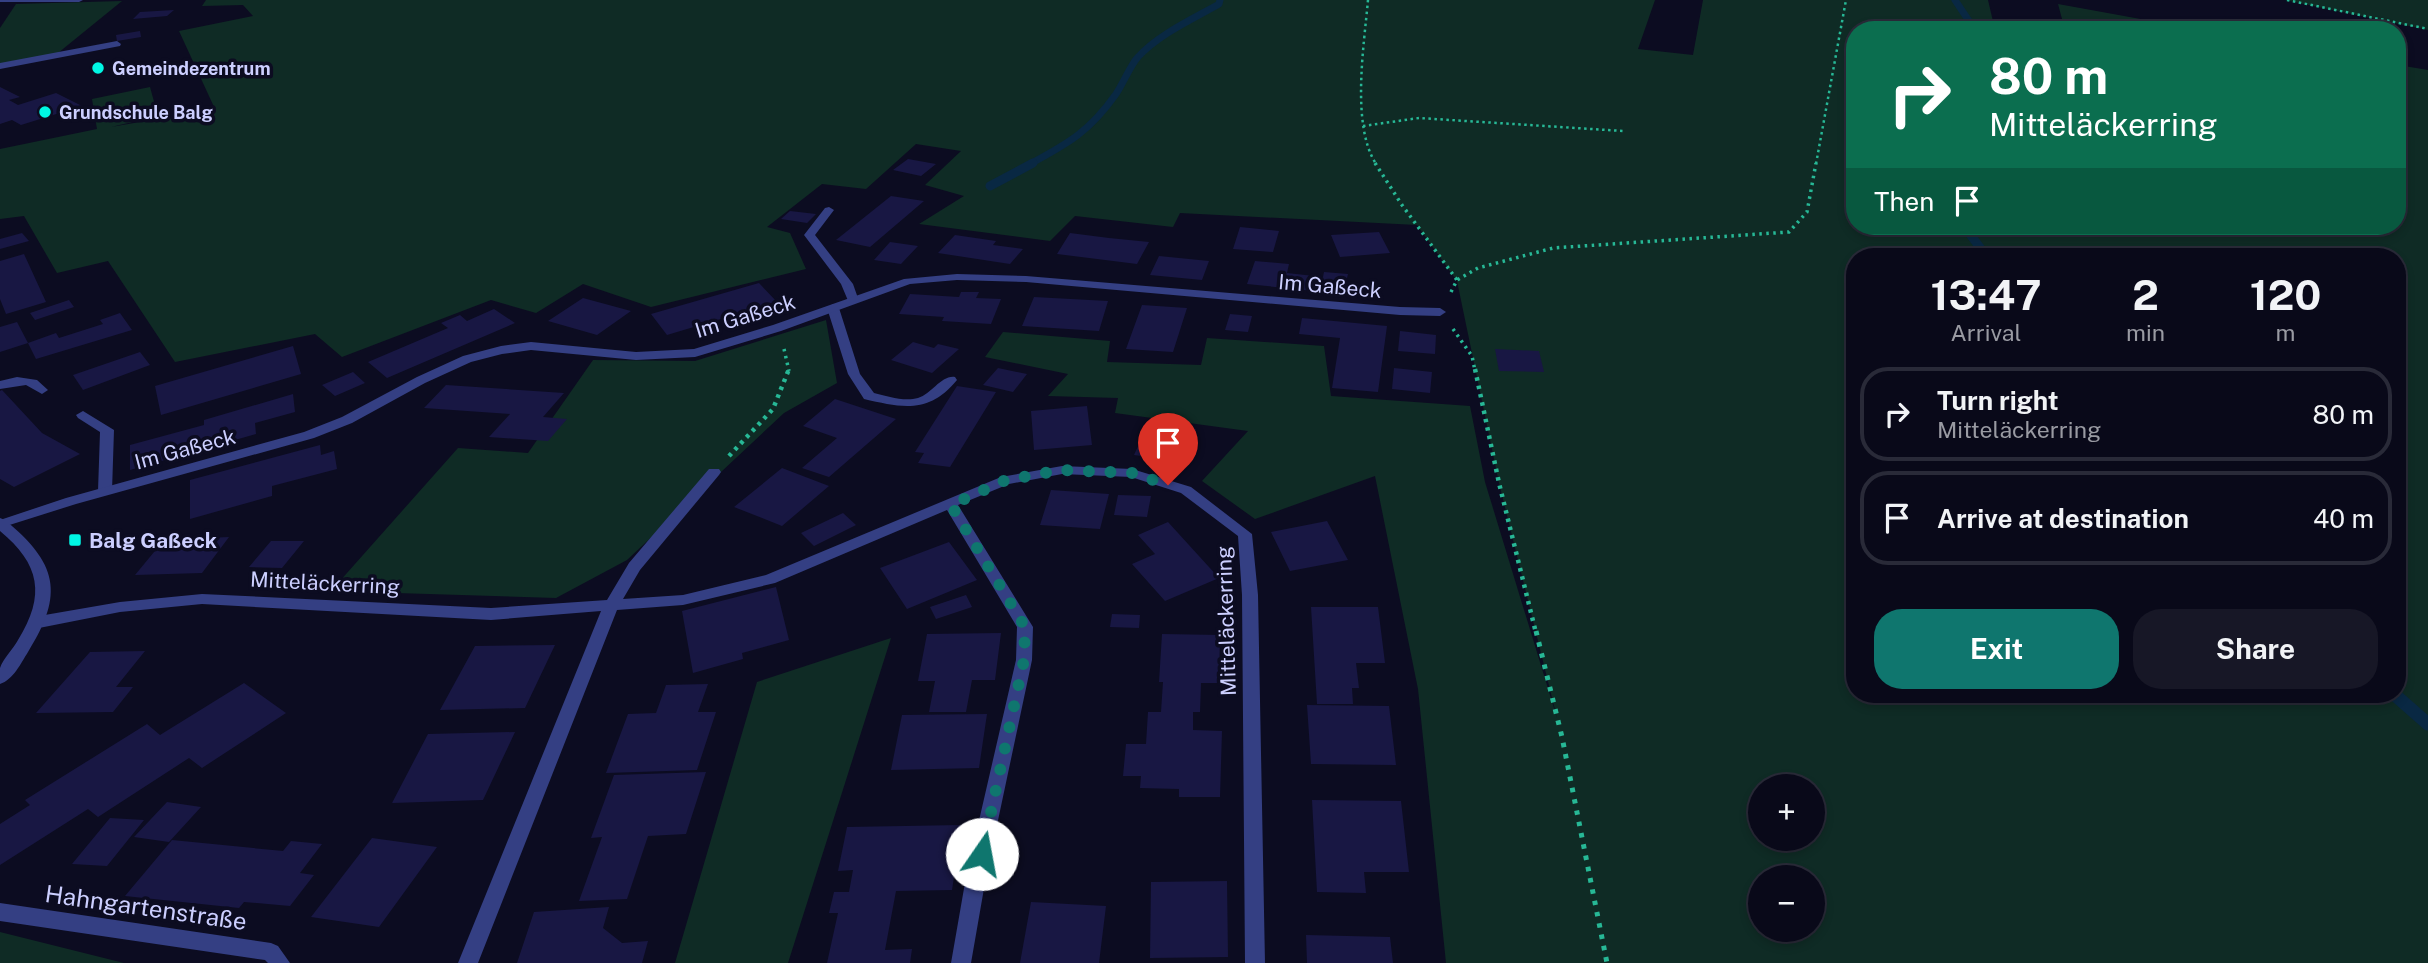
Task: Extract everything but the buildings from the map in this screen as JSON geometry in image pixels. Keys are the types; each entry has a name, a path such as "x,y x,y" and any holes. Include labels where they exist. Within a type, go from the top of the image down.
{"street":[{"path":"0,1 79,0"},
{"path":"0,66 117,44"},
{"path":"829,210 809,235 847,284 853,301"},
{"name":"Im Gaßeck","path":"1,524 105,491 309,435 347,421 421,380 467,359 531,346 636,356 695,353 777,328 908,281 970,277 1051,280 1400,311 1440,312"},
{"path":"833,308 853,374 869,396 908,405 933,397 951,380"},
{"path":"0,385 18,379 36,383 42,390"},
{"path":"83,415 107,430 105,491"},
{"name":"Mitteläckerring","path":"39,622 120,607 202,599 491,614 683,600 770,579 1006,480 1062,470 1132,473 1186,490 1245,534 1250,595 1255,963"},
{"path":"468,963 610,607 634,567 714,472"},
{"path":"951,505 1025,627 1024,660 976,877 961,963"},
{"path":"0,678 39,622 46,592 41,570 26,547 1,524"},
{"name":"Hahngartenstraße","path":"0,912 271,952 280,963"}],"path":[{"path":"1368,0 1361,77 1366,148 1402,205 1457,281"},
{"path":"1607,963 1562,737 1499,483 1472,356 1440,312 1457,281 1478,268 1553,248 1789,232 1807,212 1846,0"},
{"path":"2287,0 2389,21"},
{"path":"2406,24 2428,29"},
{"path":"1363,126 1419,118 1623,131"},
{"path":"714,472 773,409 789,370 777,328"}],"green space":[{"path":"206,0 1655,0 1638,49 1693,55 1703,0 1988,0 1993,21 1846,21 1846,235 2406,235 2406,66 2428,70 2428,963 1446,963 1418,689 1375,476 1255,519 1202,481 1248,431 1115,413 1118,398 1048,396 1068,374 985,357 1003,332 1110,341 1107,362 1201,365 1207,338 1324,346 1331,396 1470,406 1485,482 1557,718 1499,483 1457,281 1417,225 1180,213 1173,227 1075,216 1050,241 919,224 964,196 925,185 961,151 916,144 866,189 822,184 767,227 790,233 806,269 651,307 583,284 536,313 491,300 342,357 315,334 175,362 108,261 57,273 24,216 0,219 0,149 97,129 92,99 150,87 158,116 111,127 215,109 179,31 253,16 243,5 202,6"},
{"path":"2285,0 2428,0 2428,30 2406,25 2406,21 2385,21"},
{"path":"122,1 58,53 0,64 0,28 16,4"},
{"path":"2058,4 2152,21 2063,21"},
{"path":"826,320 837,383 784,413 627,560 556,598 331,591 458,448 528,453 593,360 695,361"},
{"path":"891,638 788,963 675,963 757,682"},
{"path":"0,932 124,963 0,963"}],"waterway":[{"path":"1030,164 1088,127 1116,94 1135,60 1146,49 1219,4 1220,0"},
{"path":"1955,0 1969,21"},
{"path":"990,186 1033,163"},
{"path":"1971,235 1980,248"},
{"path":"2404,703 2428,724"}],"place":[{"name":"Gemeindezentrum","path":"98,68"},
{"name":"Grundschule Balg","path":"45,112"},
{"name":"Balg Gaßeck","path":"75,540"}],"route":[{"path":"982,854 1024,660 1025,627 951,505 1006,480 1062,470 1132,473 1168,485"}]}
